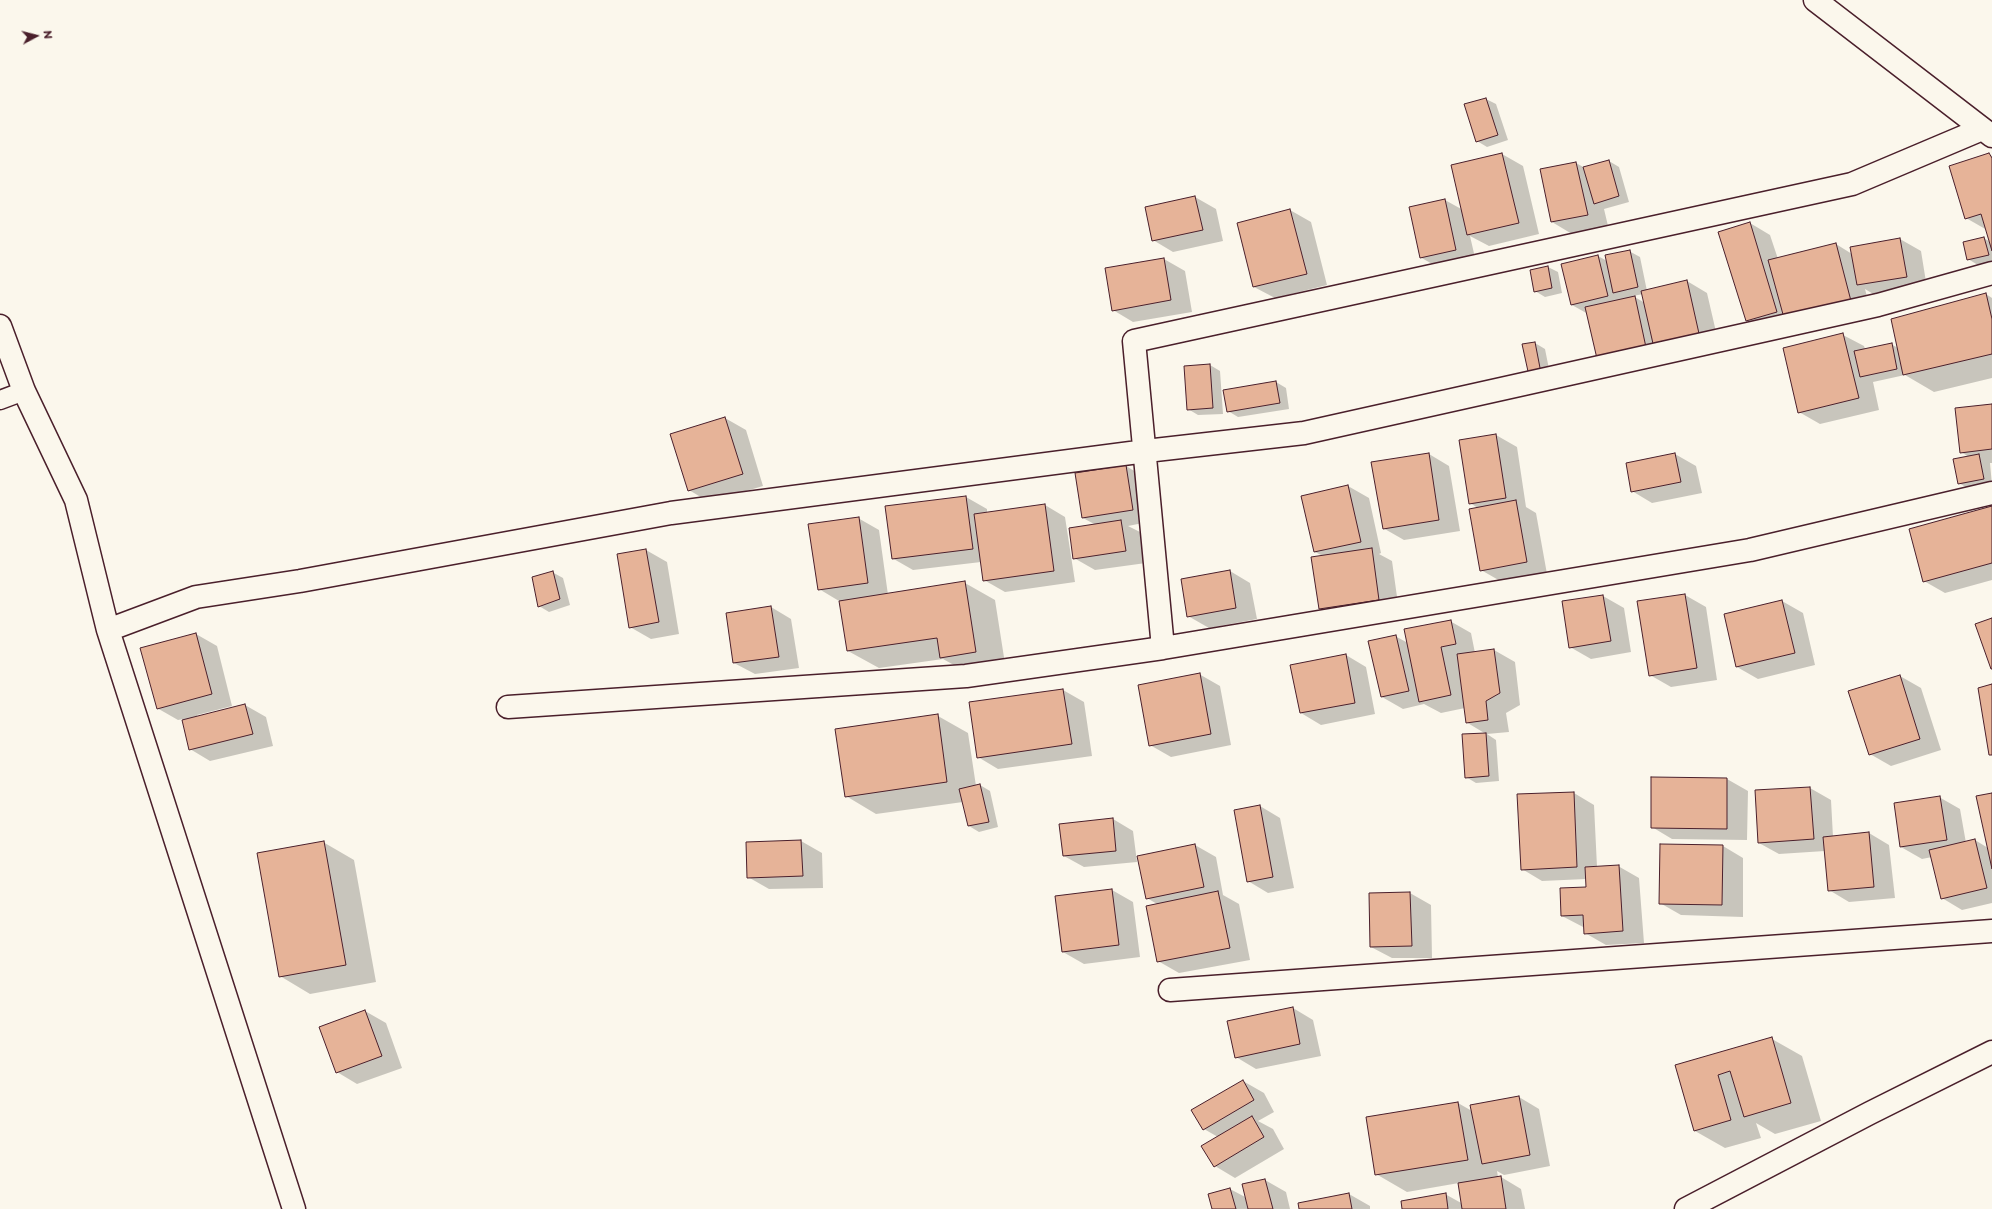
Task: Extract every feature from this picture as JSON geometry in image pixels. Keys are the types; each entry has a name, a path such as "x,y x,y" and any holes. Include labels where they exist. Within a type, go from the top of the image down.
{"street":[{"path":"1815,0 1987,133"},
{"path":"1163,648 1146,451 1134,340 1852,184 1987,133"},
{"path":"108,630 196,597 300,581 671,513 1146,451 1304,433 1878,305 1992,272"},
{"path":"0,326 24,391 76,500 108,630 294,1209"},
{"path":"508,707 966,676 1163,648 1750,550 1992,493"},
{"path":"1170,990 1992,931"},
{"path":"1686,1209 1870,1113 1992,1052"}],"lane":[{"path":"0,400 24,391"}],"building":[{"path":"1486,98 1498,135 1476,142 1464,104"},
{"path":"1502,153 1519,223 1467,235 1451,165"},
{"path":"1989,153 1992,158 1992,251 1981,214 1965,219 1949,166"},
{"path":"1609,160 1619,196 1594,204 1583,167"},
{"path":"1576,162 1588,215 1551,222 1540,169"},
{"path":"1195,196 1203,230 1152,241 1145,207"},
{"path":"1445,199 1456,250 1420,258 1409,207"},
{"path":"1290,209 1307,274 1253,287 1237,223"},
{"path":"1750,222 1777,312 1746,321 1718,232"},
{"path":"1984,237 1989,255 1967,260 1963,242"},
{"path":"1900,238 1907,277 1857,285 1850,247"},
{"path":"1836,243 1851,301 1784,318 1768,260"},
{"path":"1630,250 1638,287 1613,293 1605,255"},
{"path":"1598,255 1608,296 1571,305 1561,264"},
{"path":"1164,258 1171,300 1112,311 1105,268"},
{"path":"1548,266 1552,288 1534,292 1530,270"},
{"path":"1687,280 1700,338 1654,348 1641,291"},
{"path":"1986,293 1992,319 1992,354 1903,375 1891,319"},
{"path":"1635,296 1647,352 1598,363 1585,307"},
{"path":"1843,333 1859,398 1798,413 1783,348"},
{"path":"1535,342 1541,373 1529,376 1522,344"},
{"path":"1892,343 1897,369 1860,377 1854,351"},
{"path":"1210,364 1213,408 1187,410 1184,366"},
{"path":"1276,381 1280,403 1227,412 1223,390"},
{"path":"1992,404 1992,449 1960,453 1955,408"},
{"path":"725,417 743,474 688,491 670,434"},
{"path":"1496,434 1506,498 1469,504 1459,440"},
{"path":"1429,453 1439,520 1383,529 1371,462"},
{"path":"1675,453 1681,482 1631,492 1626,463"},
{"path":"1979,454 1984,479 1958,484 1953,459"},
{"path":"1126,465 1133,510 1082,518 1075,473"},
{"path":"1348,485 1361,542 1314,552 1301,496"},
{"path":"966,496 973,549 892,559 885,506"},
{"path":"1516,500 1527,562 1480,571 1469,509"},
{"path":"1045,504 1054,571 983,581 974,514"},
{"path":"1992,506 1992,563 1923,582 1909,529"},
{"path":"859,517 868,583 818,590 808,524"},
{"path":"1121,520 1126,551 1073,559 1069,528"},
{"path":"1372,548 1379,600 1319,609 1311,557"},
{"path":"646,549 659,622 629,628 617,554"},
{"path":"1230,570 1236,608 1187,617 1181,579"},
{"path":"553,571 560,599 538,607 532,577"},
{"path":"965,581 976,652 940,658 937,638 847,651 839,601"},
{"path":"1685,594 1697,668 1649,676 1637,601"},
{"path":"1603,595 1611,641 1569,648 1562,601"},
{"path":"1782,600 1795,653 1736,667 1724,614"},
{"path":"771,606 779,657 733,663 726,613"},
{"path":"1992,618 1992,669 1991,669 1975,624"},
{"path":"1451,620 1456,644 1441,647 1451,695 1419,702 1404,629"},
{"path":"196,633 212,694 157,709 140,648"},
{"path":"1396,635 1409,691 1381,697 1368,641"},
{"path":"1494,649 1500,693 1486,701 1488,720 1466,723 1457,654"},
{"path":"1346,654 1355,703 1300,713 1290,665"},
{"path":"1200,673 1211,734 1149,746 1138,685"},
{"path":"1900,675 1920,739 1869,755 1848,691"},
{"path":"1992,684 1992,755 1989,755 1978,688"},
{"path":"1063,689 1072,744 977,758 969,702"},
{"path":"245,704 253,734 189,750 182,720"},
{"path":"938,714 947,782 845,797 835,729"},
{"path":"1486,733 1489,776 1465,778 1462,734"},
{"path":"1651,777 1727,778 1727,829 1651,828"},
{"path":"980,784 989,822 968,826 959,789"},
{"path":"1810,787 1814,839 1758,843 1755,790"},
{"path":"1574,792 1577,867 1521,870 1517,794"},
{"path":"1992,793 1992,869 1976,796"},
{"path":"1940,796 1947,840 1900,847 1894,803"},
{"path":"1260,805 1273,877 1247,882 1234,810"},
{"path":"1113,818 1116,851 1063,856 1059,824"},
{"path":"1869,832 1874,887 1828,891 1823,837"},
{"path":"1975,839 1987,888 1941,899 1929,850"},
{"path":"801,840 803,876 747,878 746,842"},
{"path":"324,841 346,965 279,977 257,853"},
{"path":"1195,844 1204,887 1146,899 1137,856"},
{"path":"1660,844 1723,845 1722,905 1659,904"},
{"path":"1619,865 1623,931 1584,934 1583,915 1561,916 1560,888 1586,887 1585,867"},
{"path":"1112,889 1119,945 1062,952 1055,896"},
{"path":"1218,891 1230,948 1157,962 1146,906"},
{"path":"1410,892 1412,946 1370,947 1369,893"},
{"path":"1293,1007 1300,1044 1235,1058 1227,1021"},
{"path":"365,1010 382,1056 336,1073 319,1027"},
{"path":"1772,1037 1791,1103 1744,1117 1730,1071 1718,1075 1731,1120 1694,1131 1675,1065"},
{"path":"1243,1080 1254,1100 1203,1130 1191,1110"},
{"path":"1519,1096 1530,1155 1482,1164 1470,1105"},
{"path":"1458,1102 1468,1160 1375,1175 1366,1117"},
{"path":"1252,1116 1264,1137 1214,1167 1201,1146"},
{"path":"1501,1176 1506,1209 1462,1209 1458,1183"},
{"path":"1265,1179 1273,1209 1248,1209 1242,1184"},
{"path":"1230,1188 1236,1209 1212,1209 1208,1194"},
{"path":"1349,1193 1352,1209 1299,1209 1298,1203"},
{"path":"1446,1193 1448,1209 1402,1209 1401,1201"}]}
